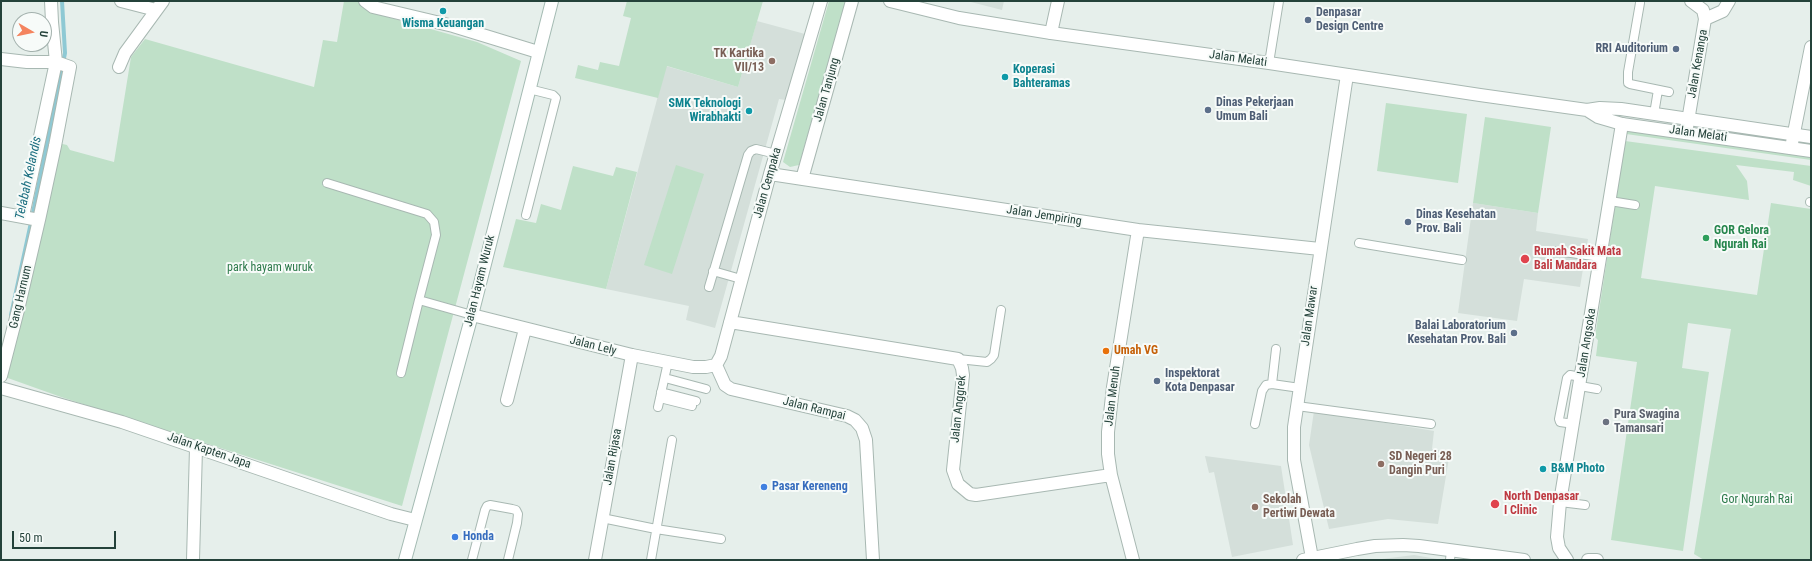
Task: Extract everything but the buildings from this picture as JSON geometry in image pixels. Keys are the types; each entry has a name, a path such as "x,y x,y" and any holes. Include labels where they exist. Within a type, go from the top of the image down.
{"street":[{"path":"32,218 62,64 52,22 51,1"},
{"path":"121,1 160,5"},
{"path":"365,1 373,7 453,26 538,52"},
{"name":"Jalan Hayam Wuruk","path":"405,560 472,315 552,1"},
{"name":"Jalan Cempaka","path":"716,365 721,356 770,174 821,1"},
{"name":"Jalan Tanjung","path":"802,179 852,1"},
{"name":"Jalan Melati","path":"890,1 906,3 959,18 1051,33 1269,63 1587,110 1600,108 1621,109 1811,138"},
{"path":"1051,33 1058,1"},
{"path":"1691,1 1704,10 1723,11 1728,1"},
{"path":"119,67 125,53 160,5"},
{"name":"Jalan Kenanga","path":"1686,133 1704,10"},
{"path":"1791,148 1811,48"},
{"path":"1,59 62,64 70,69 32,218"},
{"name":"Jalan Mawar","path":"1307,559 1294,460 1294,427 1346,75"},
{"name":"Jalan Melati","path":"1587,110 1598,117 1622,124 1811,151"},
{"name":"Jalan Angsoka","path":"1566,560 1559,548 1557,537 1560,502 1581,382 1622,124"},
{"name":"Jalan Jempiring","path":"770,174 1138,230 1320,249"},
{"path":"1,213 32,218"},
{"name":"Gang Harnum","path":"1,376 18,310 32,218"},
{"name":"Jalan Menuh","path":"1133,560 1111,475 1108,454 1108,432 1112,387 1138,230"},
{"name":"Jalan Lely","path":"472,315 632,355 692,367 716,365"},
{"name":"Jalan Anggrek","path":"730,322 958,359 963,375 953,470 958,484 970,494 976,495 1111,475"},
{"path":"507,400 525,329"},
{"name":"Jalan Rijasa","path":"595,560 632,355"},
{"name":"Jalan Rampai","path":"716,365 725,385 731,389 847,416 855,420 862,428 866,440 873,560"},
{"name":"Jalan Kapten Japa","path":"1,388 122,422 391,514 415,520"},
{"path":"194,560 196,448"},
{"path":"1307,559 1341,556 1375,546 1419,546 1451,555 1524,560"},
{"path":"1588,560 1597,560"}],"lane":[{"path":"1269,63 1280,1"},
{"path":"1640,3 1628,72 1628,83 1669,92"},
{"path":"526,215 556,98 553,95 529,89"},
{"path":"1654,114 1658,90"},
{"path":"709,287 748,155 751,150 776,154"},
{"path":"327,183 427,214 434,222 436,235 401,373"},
{"path":"1610,200 1635,205"},
{"path":"1359,243 1462,260"},
{"path":"1556,251 1600,257"},
{"path":"714,271 741,279"},
{"path":"419,300 472,315"},
{"path":"958,359 987,362 991,360 994,355 1001,310"},
{"path":"1272,384 1276,348"},
{"path":"658,407 668,362"},
{"path":"665,378 706,389"},
{"path":"1581,382 1597,389"},
{"path":"1255,424 1262,391 1266,385 1272,384 1300,388"},
{"path":"660,395 694,404"},
{"path":"1297,406 1431,424"},
{"path":"650,560 672,440"},
{"path":"1560,502 1585,505"},
{"path":"472,560 485,510 487,506 490,505 516,510 518,514 508,560"},
{"path":"602,518 656,529 721,539"}],"shaded area":[{"path":"967,1 1004,1 1002,10"},
{"path":"757,21 805,34 786,100 779,99 715,328 686,320 689,306 606,289 666,66 738,87"},
{"name":"Rumah Sakit Mata Bali Mandara","path":"1473,203 1538,213 1536,231 1588,239 1580,287 1524,279 1517,321 1458,313"},
{"name":"SD Negeri 28 Dangin Puri","path":"1314,411 1434,431 1432,449 1450,452 1438,524 1388,519 1329,529 1309,445"},
{"name":"Sekolah Pertiwi Dewata","path":"1205,456 1281,466 1293,545 1232,557 1214,472 1209,473"},
{"path":"1414,555 1443,560 1374,560"}],"green space":[{"name":"park hayam wuruk","path":"344,1 359,1 370,12 477,42 521,61 402,506 61,397 5,377 58,143 67,145 70,150 114,162 131,57 145,39 314,87 323,40 337,42"},
{"path":"627,1 763,1 738,87 667,66 658,98 575,78 578,65 598,70 600,62 619,66 631,18 623,16"},
{"path":"829,1 844,1 845,3 799,165 790,167 783,162"},
{"path":"1386,103 1467,114 1458,183 1377,171"},
{"path":"1485,117 1551,127 1538,213 1473,203"},
{"path":"1627,129 1811,155 1811,160 1626,134"},
{"name":"Gor Ngurah Rai","path":"1625,141 1811,166 1811,186 1793,180 1794,172 1736,165 1747,181 1749,200 1655,186 1641,278 1757,295 1771,203 1811,209 1811,560 1704,560 1694,554 1731,329 1688,323 1682,368 1709,372 1683,551 1611,540 1637,362 1596,356 1598,340 1595,337"},
{"path":"676,165 704,174 672,274 644,265"},
{"path":"573,166 613,176 616,167 637,172 606,289 503,267 516,219 536,223 541,204 561,210"}],"waterway":[{"name":"Telabah Kelandis","path":"11,315 65,53 62,1"}],"place":[{"name":"Wisma Keuangan","path":"443,11"},
{"name":"Denpasar Design Centre","path":"1308,20"},
{"name":"RRI Auditorium","path":"1676,49"},
{"name":"TK Kartika VII/13","path":"772,61"},
{"name":"Koperasi Bahteramas","path":"1005,77"},
{"name":"Dinas Pekerjaan Umum Bali","path":"1208,110"},
{"name":"SMK Teknologi Wirabhakti","path":"749,111"},
{"name":"Dinas Kesehatan Prov. Bali","path":"1408,222"},
{"name":"GOR Gelora Ngurah Rai","path":"1706,238"},
{"name":"Rumah Sakit Mata Bali Mandara","path":"1525,259"},
{"name":"Balai Laboratorium Kesehatan Prov. Bali","path":"1514,333"},
{"name":"Umah VG","path":"1106,351"},
{"name":"Inspektorat Kota Denpasar","path":"1157,381"},
{"name":"Pura Swagina Tamansari","path":"1606,422"},
{"name":"SD Negeri 28 Dangin Puri","path":"1381,464"},
{"name":"B&M Photo","path":"1543,469"},
{"name":"Pasar Kereneng","path":"764,487"},
{"name":"North Denpasar I Clinic","path":"1495,504"},
{"name":"Sekolah Pertiwi Dewata","path":"1255,507"},
{"name":"Honda","path":"455,537"}]}
